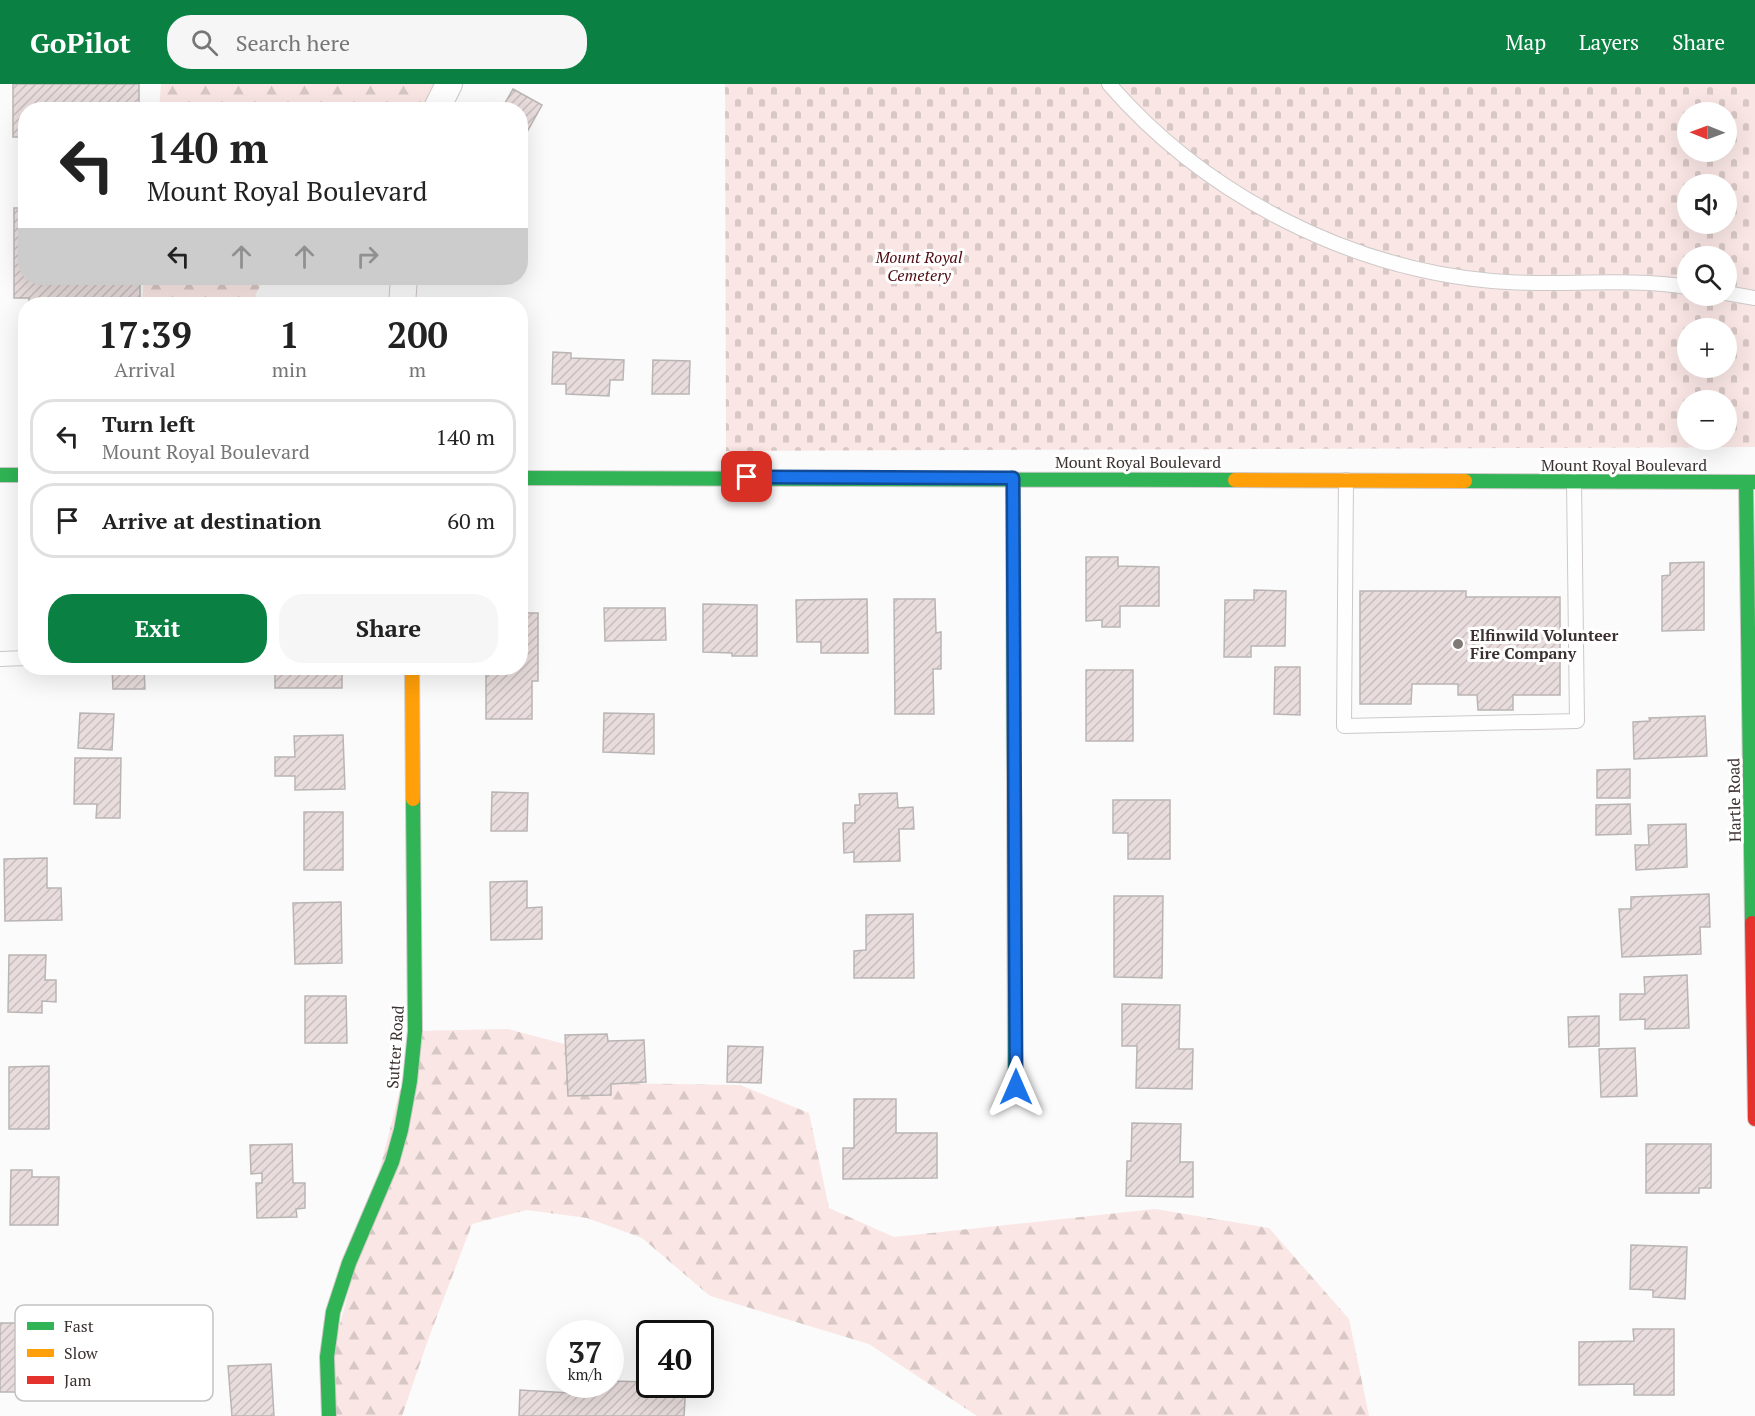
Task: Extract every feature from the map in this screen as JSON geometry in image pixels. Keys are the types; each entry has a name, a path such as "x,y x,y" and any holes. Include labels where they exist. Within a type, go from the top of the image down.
{"street":[{"path":"440,102 449,84"},
{"path":"0,476 18,475"},
{"name":"Mount Royal Boulevard","path":"528,478 1751,482"},
{"path":"1013,478 1016,1087"},
{"name":"Hartle Road","path":"1751,482 1755,1119"},
{"name":"Sutter Road","path":"329,1416 328,1346 336,1299 392,1163 407,1105 412,1069 415,1031 412,675"}],"lane":[{"path":"1109,84 1134,113 1168,145 1234,192 1315,234 1370,256 1430,272 1492,281 1677,286"},
{"path":"1737,295 1755,298"},
{"path":"1346,480 1344,726 1577,721 1574,481"},
{"path":"0,658 18,658"}],"green space":[{"path":"161,84 449,84 440,102 160,102"},
{"name":"Mount Royal Cemetery","path":"725,84 1755,84 1755,447 1737,447 1737,390 1677,390 1677,447 726,451"},
{"path":"143,285 260,285 255,297 143,297"},
{"path":"508,1029 572,1046 612,1083 740,1085 809,1113 829,1208 894,1237 1155,1209 1269,1228 1349,1319 1369,1416 977,1416 869,1344 710,1296 642,1238 587,1218 527,1210 472,1224 402,1416 329,1416 327,1375 415,1031"}],"building":[{"path":"13,84 139,84 139,102 18,102 18,137 13,137"},
{"path":"513,89 542,105 528,130 528,102 506,102"},
{"path":"14,208 18,208 18,285 140,285 140,297 14,298"},
{"path":"553,352 571,353 571,358 624,360 623,380 610,380 609,396 566,394 566,384 552,384"},
{"path":"653,360 690,361 689,394 652,394"},
{"path":"1086,557 1118,557 1118,566 1159,567 1159,606 1120,606 1120,627 1102,627 1102,620 1086,621"},
{"path":"1704,562 1704,630 1662,631 1662,576 1670,575 1670,563"},
{"path":"1254,590 1286,591 1285,646 1251,646 1251,657 1224,657 1225,600 1254,600"},
{"path":"1360,591 1466,591 1466,597 1560,597 1560,695 1513,695 1513,710 1478,710 1477,695 1458,695 1458,684 1412,684 1411,704 1360,704"},
{"path":"867,599 868,653 821,653 821,642 797,642 796,600"},
{"path":"894,599 935,599 936,633 941,632 941,669 933,669 934,714 895,714"},
{"path":"703,604 757,605 757,656 732,656 732,653 703,652"},
{"path":"604,608 665,608 666,640 605,641"},
{"path":"528,613 538,613 538,681 532,681 532,719 486,719 486,675 528,675"},
{"path":"1275,667 1300,667 1300,715 1274,714"},
{"path":"1086,670 1133,670 1133,741 1086,741"},
{"path":"112,675 144,675 145,689 113,689"},
{"path":"275,675 342,675 342,688 275,688"},
{"path":"80,713 114,714 112,750 78,748"},
{"path":"604,713 654,714 654,754 603,752"},
{"path":"1705,716 1707,756 1634,759 1633,722 1650,721 1649,718"},
{"path":"343,735 345,789 295,790 295,776 275,776 275,757 295,757 294,736"},
{"path":"75,758 121,758 120,818 96,818 97,804 74,804"},
{"path":"1630,769 1630,798 1597,798 1597,770"},
{"path":"492,792 528,793 527,831 491,831"},
{"path":"897,793 898,808 913,807 914,829 899,829 900,861 854,862 854,852 844,853 843,823 855,823 855,805 860,805 859,794"},
{"path":"1113,800 1170,800 1170,859 1128,859 1128,833 1113,833"},
{"path":"1630,804 1631,834 1596,835 1596,805"},
{"path":"304,812 343,812 343,870 304,870"},
{"path":"1686,824 1687,867 1636,870 1635,845 1649,845 1648,825"},
{"path":"47,858 47,888 61,888 62,920 5,921 4,859"},
{"path":"527,881 527,908 542,907 542,939 491,940 490,882"},
{"path":"1709,894 1710,927 1700,927 1701,954 1622,957 1619,909 1631,909 1631,897"},
{"path":"1114,896 1163,896 1162,978 1114,977"},
{"path":"341,902 342,963 295,964 293,903"},
{"path":"913,914 914,978 854,978 854,951 866,950 866,915"},
{"path":"9,955 46,955 45,980 56,980 56,1002 42,1001 42,1013 8,1012"},
{"path":"1687,975 1689,1028 1645,1029 1645,1019 1620,1020 1620,994 1645,994 1644,977"},
{"path":"305,996 346,996 347,1043 305,1043"},
{"path":"1122,1004 1180,1005 1179,1049 1193,1049 1192,1089 1136,1088 1137,1046 1122,1046"},
{"path":"1599,1016 1599,1046 1569,1047 1568,1017"},
{"path":"607,1034 608,1041 644,1040 646,1082 611,1084 611,1095 568,1096 565,1035"},
{"path":"728,1046 763,1047 761,1083 727,1082"},
{"path":"1635,1048 1637,1096 1601,1097 1599,1049"},
{"path":"49,1066 49,1129 9,1129 9,1067"},
{"path":"854,1099 896,1099 896,1133 937,1133 937,1178 843,1179 843,1148 854,1148"},
{"path":"1132,1123 1181,1124 1180,1162 1193,1162 1193,1197 1126,1196 1127,1161 1131,1161"},
{"path":"292,1144 293,1183 305,1183 305,1208 296,1209 297,1217 257,1218 256,1183 262,1183 262,1173 251,1174 250,1145"},
{"path":"1646,1144 1711,1144 1711,1188 1699,1188 1699,1193 1646,1193"},
{"path":"11,1170 32,1170 32,1177 59,1177 58,1225 10,1225"},
{"path":"1631,1245 1687,1247 1685,1299 1653,1297 1653,1290 1630,1289"},
{"path":"0,1323 15,1323 15,1392 0,1392"},
{"path":"1633,1329 1674,1329 1674,1395 1634,1395 1634,1384 1579,1385 1579,1342 1634,1341"},
{"path":"271,1364 274,1416 232,1416 228,1366"},
{"path":"624,1381 636,1382 636,1398 685,1398 684,1416 519,1416 520,1390 546,1392 546,1398 624,1398"}],"traffic: fast":[{"path":"0,475 18,475"},
{"path":"528,478 1235,480"},
{"path":"1013,478 1015,1087"},
{"path":"1465,481 1755,482"},
{"path":"1746,482 1752,923"},
{"path":"329,1416 327,1357 333,1312 349,1263 392,1162 401,1130 410,1081 415,1031 413,799"}],"traffic: slow":[{"path":"1235,480 1465,481"},
{"path":"412,675 413,799"}],"traffic: jam":[{"path":"1752,923 1755,1119"}],"place":[{"name":"Elfinwild Volunteer Fire Company","path":"1458,644"}],"route":[{"path":"747,477 1013,478 1016,1087"}]}
